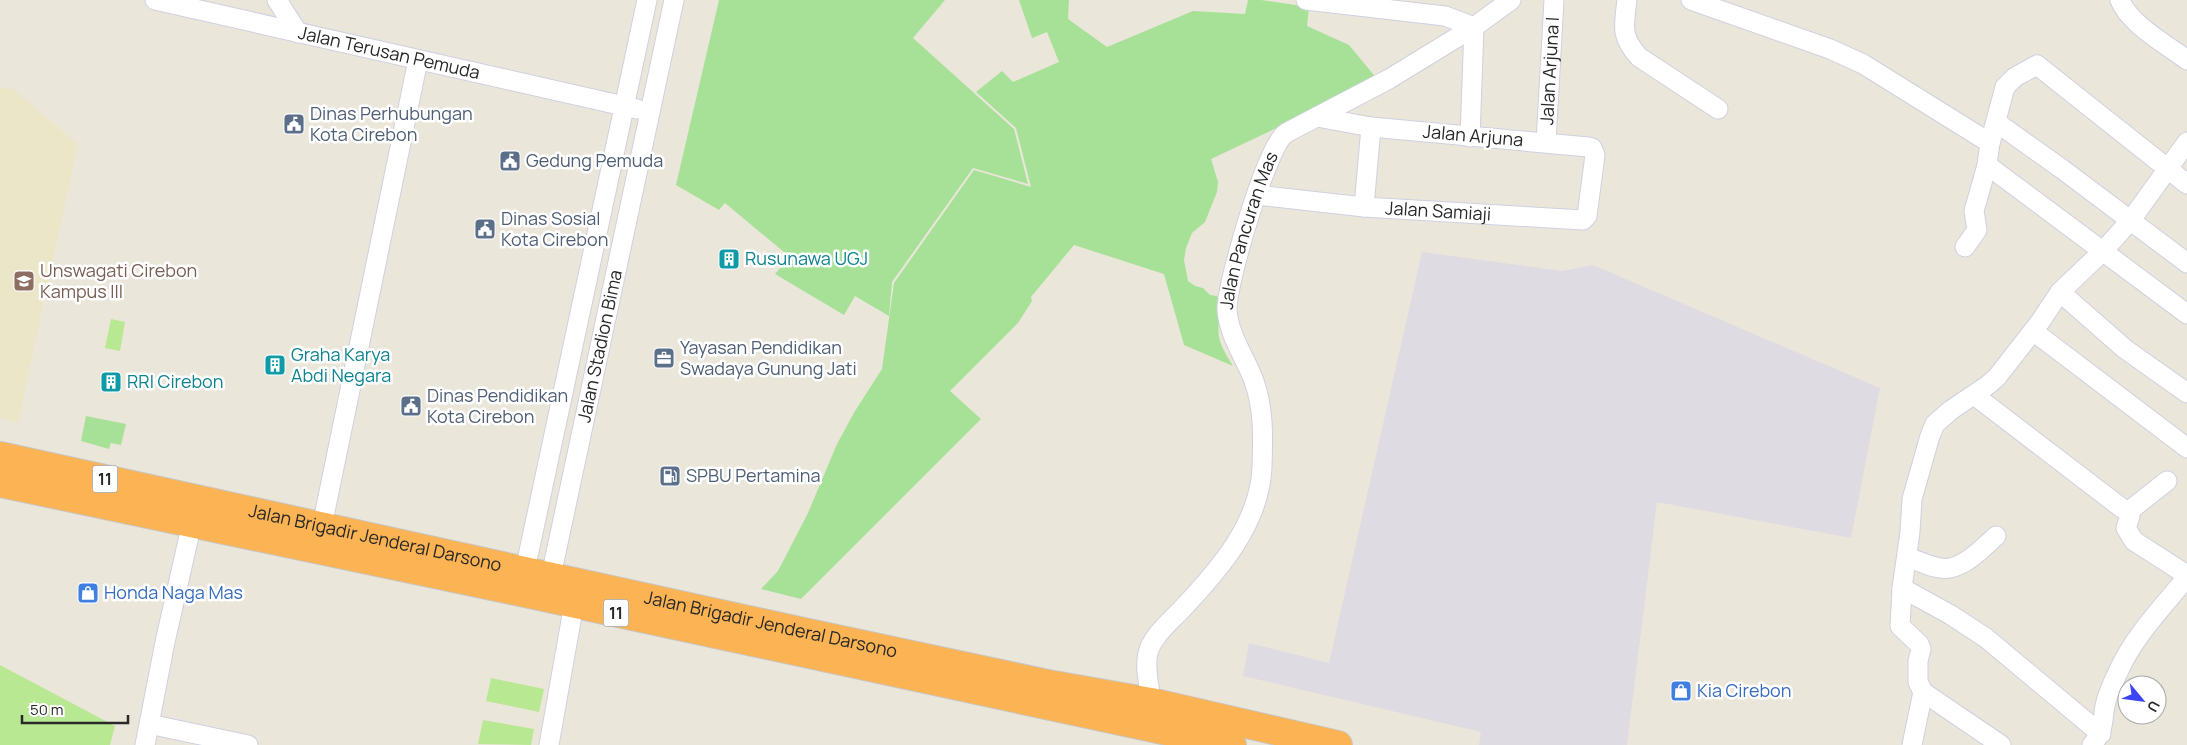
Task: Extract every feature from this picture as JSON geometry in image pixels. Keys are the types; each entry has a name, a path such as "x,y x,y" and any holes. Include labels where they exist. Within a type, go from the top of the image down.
{"highway":[{"name":"Jalan Brigadir Jenderal Darsono","path":"0,456 150,502 192,523 574,604 898,662 1048,684 1151,702 1338,745"},
{"name":"Jalan Brigadir Jenderal Darsono","path":"0,483 322,526 538,573 1232,745"}],"street":[{"name":"Jalan Terusan Pemuda","path":"157,0 650,112"},
{"path":"277,0 298,33"},
{"name":"Jalan Stadion Bima","path":"538,573 624,107 647,0"},
{"name":"Jalan Stadion Bima","path":"538,573 650,112 674,0"},
{"path":"1306,0 1444,16 1474,27 1470,136"},
{"name":"Jalan Pancuran Mas","path":"1151,702 1147,660 1152,644 1206,584 1226,556 1248,521 1258,492 1262,473 1264,429 1260,405 1254,381 1232,332 1227,312 1231,275 1257,195 1281,136 1389,79 1474,27 1511,0"},
{"name":"Jalan Arjuna I","path":"1546,142 1554,0"},
{"path":"1627,0 1623,30 1632,50 1639,57 1718,109"},
{"path":"1691,0 1830,49 1863,64 1990,143"},
{"path":"2120,0 2132,18 2187,60"},
{"path":"322,526 418,60"},
{"path":"1965,247 1977,230 1974,211 2005,87 2015,77 2037,65 2187,184"},
{"name":"Jalan Arjuna","path":"1316,117 1371,127 1546,142 1592,148 1595,155 1591,184"},
{"path":"1996,122 2187,263"},
{"path":"1364,207 1371,127"},
{"path":"2001,745 1923,692 1918,682 1918,662 1921,646 1900,625 1902,588 1907,557 1912,499 1930,436 1939,420 1997,377 2033,331 2060,292 2103,252 2131,220 2187,142"},
{"path":"1987,165 2187,314"},
{"name":"Jalan Samiaji","path":"1257,195 1364,207 1583,220 1588,213 1591,184"},
{"path":"2060,292 2125,349 2187,394"},
{"path":"2033,331 2187,448"},
{"path":"1974,395 2129,512"},
{"path":"2129,512 2167,481"},
{"path":"1902,588 1951,615 1986,638 2097,740 2104,720 2105,705 2122,664 2140,634 2187,576 2134,541 2126,530 2130,516 2129,512"},
{"path":"145,745 165,642 192,523"},
{"path":"1907,557 1939,568 1950,568 1971,557 1996,536"},
{"path":"549,745 574,604"},
{"path":"1912,745 1923,692"},
{"path":"149,724 248,745"}],"shaded area":[{"name":"Unswagati Cirebon Kampus III","path":"0,87 13,89 78,144 18,423 0,418"},
{"path":"1422,252 1562,271 1593,265 1880,388 1851,538 1657,502 1627,745 1479,745 1481,732 1243,676 1249,643 1329,663"}],"green space":[{"path":"719,0 945,0 913,38 1014,129 1028,184 973,168 892,282 889,316 855,296 844,315 775,274 790,257 725,203 719,210 676,185"},
{"path":"1019,0 1069,0 1068,19 1107,47 1193,11 1245,14 1248,0 1309,7 1307,26 1349,45 1378,80 1211,159 1218,182 1217,192 1205,222 1192,233 1184,260 1188,281 1195,286 1203,288 1210,295 1217,296 1222,304 1218,330 1220,343 1233,366 1184,345 1164,274 1074,245 1031,297 1032,301 1018,323 950,391 981,419 801,599 761,589 778,571 808,513 837,444 855,411 882,369 894,283 974,170 1031,187 1016,128 976,92 1002,71 1013,82 1059,62 1047,32 1032,38"},
{"path":"111,319 125,322 120,351 105,348"},
{"path":"86,416 126,424 121,445 111,443 109,449 81,441"},
{"path":"0,665 115,726 110,745 0,745"},
{"path":"491,678 544,689 539,712 486,701"},
{"path":"483,720 534,729 531,745 478,744"}],"place":[{"name":"Dinas Perhubungan Kota Cirebon","path":"294,124"},
{"name":"Gedung Pemuda","path":"510,161"},
{"name":"Dinas Sosial Kota Cirebon","path":"485,229"},
{"name":"Rusunawa UGJ","path":"729,259"},
{"name":"Unswagati Cirebon Kampus III","path":"24,281"},
{"name":"Yayasan Pendidikan Swadaya Gunung Jati","path":"664,358"},
{"name":"Graha Karya Abdi Negara","path":"275,365"},
{"name":"RRI Cirebon","path":"111,382"},
{"name":"Dinas Pendidikan Kota Cirebon","path":"411,406"},
{"name":"SPBU Pertamina","path":"670,476"},
{"name":"Honda Naga Mas","path":"88,593"},
{"name":"Kia Cirebon","path":"1681,691"}]}
